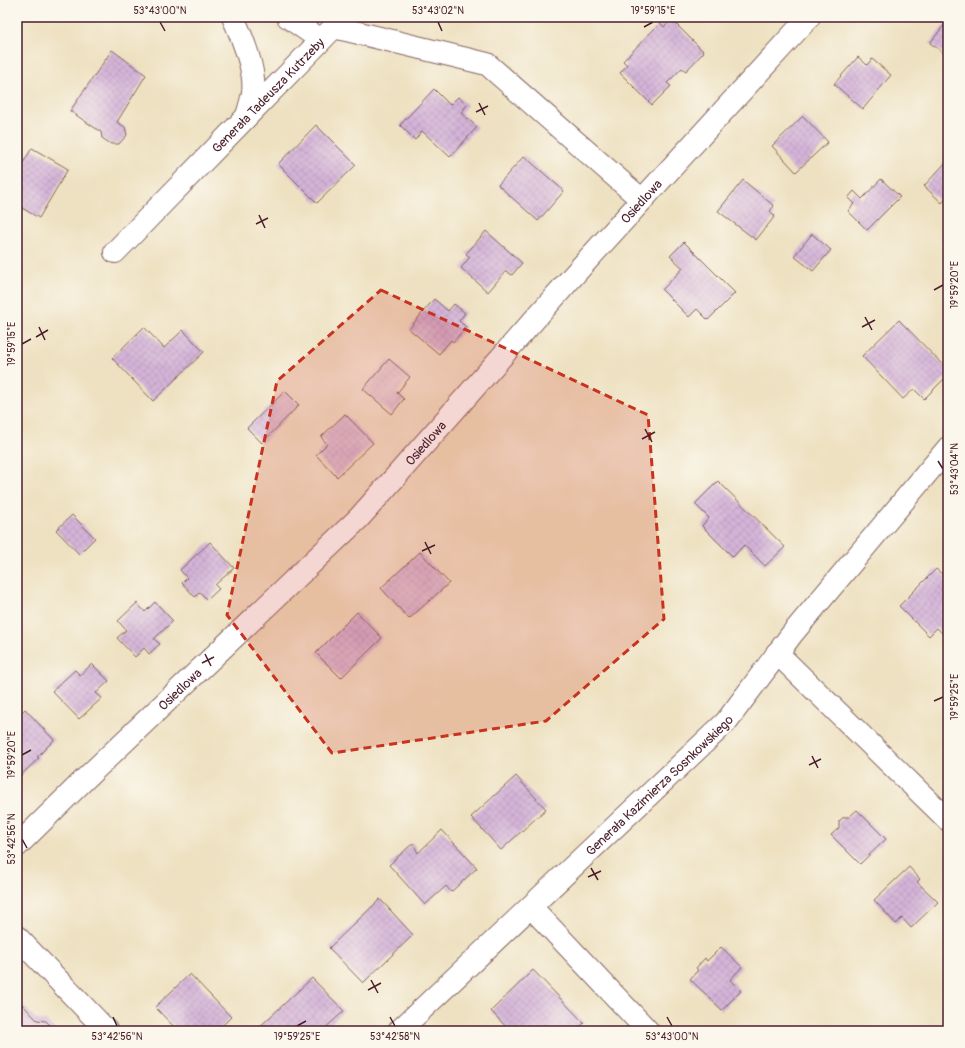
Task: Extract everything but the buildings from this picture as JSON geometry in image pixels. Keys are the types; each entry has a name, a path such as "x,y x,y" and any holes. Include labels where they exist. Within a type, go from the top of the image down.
{"street":[{"path":"233,17 253,75 253,91 247,116"},
{"path":"288,17 321,40"},
{"name":"Osiedlowa","path":"17,846 85,779 359,518 575,273 809,17"},
{"name":"Generała Tadeusza Kutrzeby","path":"115,252 334,27 487,64 642,200"},
{"name":"Generała Kazimierza Sosnkowskiego","path":"399,1031 726,722 792,634 948,448"},
{"path":"777,653 948,820"},
{"path":"531,907 648,1031"},
{"path":"17,937 107,1031"}],"highlighted area":[{"path":"381,290 648,415 664,619 546,721 332,753 227,615 277,381"}]}
